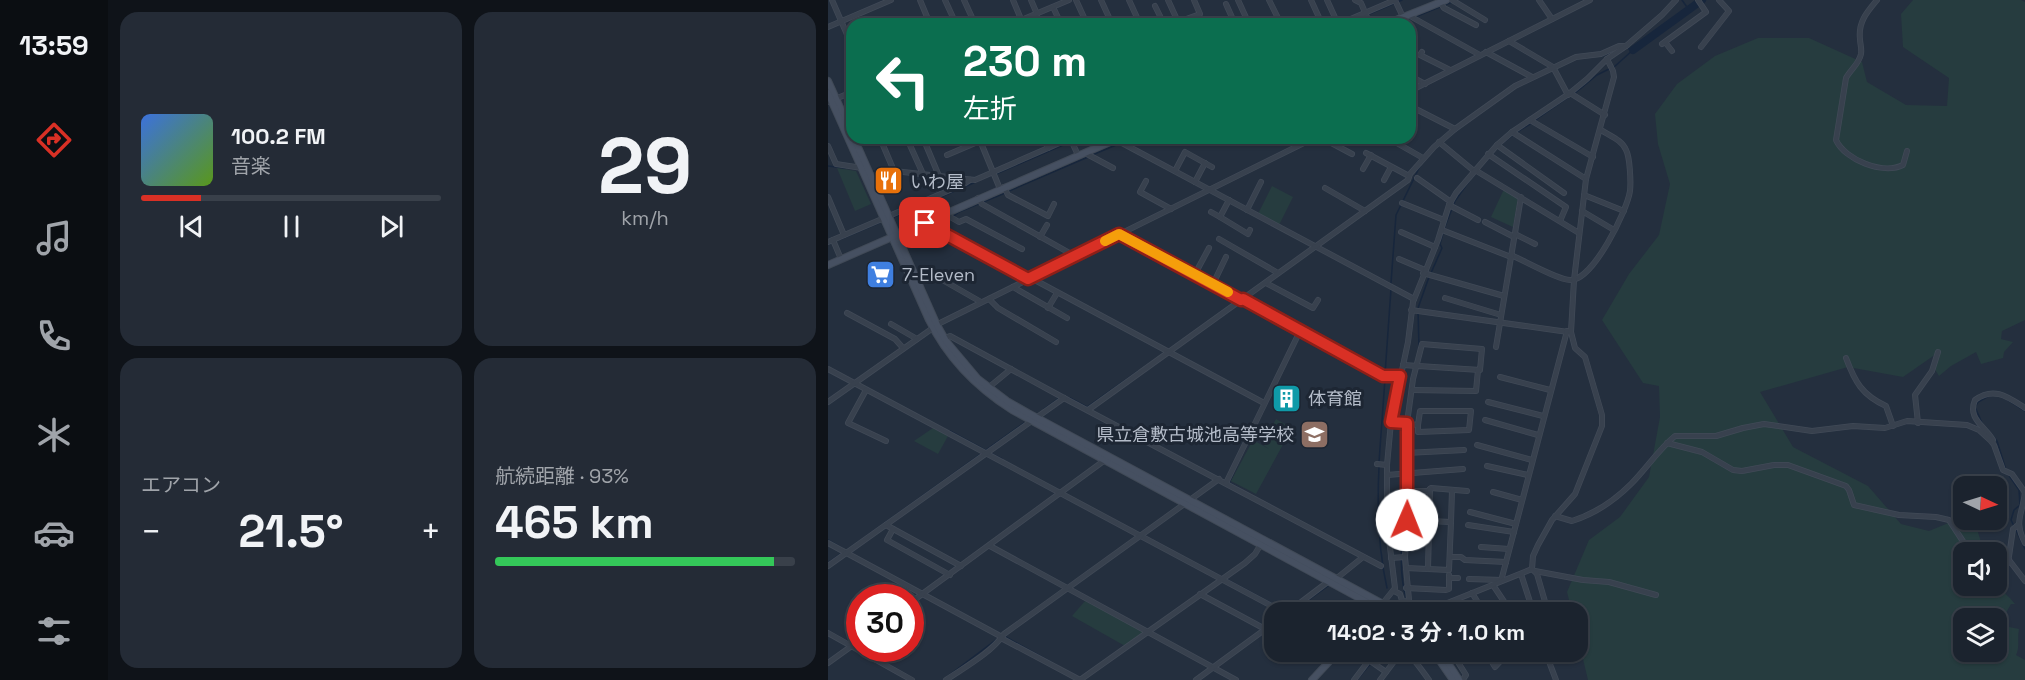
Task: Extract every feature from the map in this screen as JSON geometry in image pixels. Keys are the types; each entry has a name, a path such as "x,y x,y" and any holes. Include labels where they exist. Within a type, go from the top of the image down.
{"street":[{"path":"832,0 846,32"},
{"path":"848,18 891,0"},
{"path":"920,0 928,18"},
{"path":"945,0 953,18"},
{"path":"964,0 972,18"},
{"path":"1012,0 1020,18"},
{"path":"1031,0 1034,18"},
{"path":"1029,18 1061,1 1069,0"},
{"path":"1076,0 1084,18"},
{"path":"1101,0 1109,18"},
{"path":"1129,0 1137,18"},
{"path":"1168,0 1177,18"},
{"path":"1191,17 1200,14 1194,0"},
{"path":"1238,0 1246,18"},
{"path":"1269,0 1278,18"},
{"path":"1311,0 1319,18"},
{"path":"1327,0 1335,18"},
{"path":"1355,0 1364,1 1368,18"},
{"path":"1539,0 1552,19"},
{"path":"1416,88 1590,0"},
{"path":"1385,602 1394,591 1395,583 1388,540 1387,465 1391,422 1408,342 1411,309 1427,273 1443,230 1444,220 1456,193 1498,146 1571,94 1606,59 1626,46 1676,0"},
{"path":"1701,47 1729,11 1719,0"},
{"path":"1877,0 1863,18 1860,27 1861,55 1846,78 1836,140 1839,147 1848,155 1874,166 1898,167 1903,165 1906,151"},
{"path":"1355,18 1395,1 1410,17"},
{"path":"1453,1 1485,20"},
{"path":"1672,51 1664,43 1706,12 1699,2"},
{"path":"1226,4 1232,18"},
{"path":"1407,18 1443,4 1476,25"},
{"path":"1053,6 1058,18"},
{"path":"1155,6 1161,18"},
{"path":"828,27 846,19"},
{"path":"1416,20 1532,77"},
{"path":"1509,41 1553,67 1571,94 1605,115"},
{"path":"1088,410 1409,177 1439,142 1500,95 1576,57 1600,54 1619,46 1626,46"},
{"path":"1422,52 1420,55 1450,70"},
{"path":"1501,581 1550,390 1569,332 1586,179 1614,77 1612,68 1606,59"},
{"path":"1416,79 1425,84"},
{"path":"828,81 832,101 846,124"},
{"path":"828,93 846,130"},
{"path":"832,101 846,95"},
{"path":"1416,109 1454,130"},
{"path":"1532,121 1593,157"},
{"path":"1443,230 1568,280 1582,277 1606,245 1614,230 1624,211 1630,187 1627,152 1620,142 1601,130"},
{"path":"1514,133 1586,179"},
{"path":"1439,142 1476,171 1579,233"},
{"path":"853,144 935,327 949,354 976,384 1000,403 1337,578 1370,602"},
{"path":"856,144 864,168"},
{"path":"883,144 894,171 968,181"},
{"path":"909,144 922,174"},
{"path":"925,144 939,176"},
{"path":"947,155 971,144"},
{"path":"982,144 993,172 1004,190 1048,216 1054,204"},
{"path":"1046,144 1048,148"},
{"path":"841,260 830,241 1058,144"},
{"path":"1076,144 1086,155 1113,168"},
{"path":"828,265 945,214 980,202 1111,144"},
{"path":"1127,144 1414,299"},
{"path":"828,402 935,327 981,302 990,300 1302,144"},
{"path":"1333,144 1352,154"},
{"path":"1399,144 1424,158"},
{"path":"828,146 836,164 864,168"},
{"path":"1498,146 1564,192"},
{"path":"1175,171 1185,152 1212,167"},
{"path":"1363,169 1368,154 1409,177"},
{"path":"1489,155 1566,207 1560,221"},
{"path":"1195,182 1205,163"},
{"path":"1384,180 1391,167"},
{"path":"1417,178 1451,205 1478,220"},
{"path":"1146,182 1140,192 1172,208"},
{"path":"1247,210 1261,182"},
{"path":"1325,188 1364,210"},
{"path":"1584,195 1624,211"},
{"path":"828,197 844,235"},
{"path":"1496,347 1521,197"},
{"path":"1220,217 1228,200"},
{"path":"980,202 1075,256"},
{"path":"1402,203 1444,220"},
{"path":"1582,211 1614,230"},
{"path":"1211,212 1248,234 1250,230"},
{"path":"945,214 959,222 966,219 1023,249"},
{"path":"1485,222 1535,244"},
{"path":"925,223 1264,403"},
{"path":"1040,237 1047,225"},
{"path":"1401,232 1436,247"},
{"path":"1120,235 1385,376 1400,376"},
{"path":"1220,239 1277,272"},
{"path":"1195,274 1209,248"},
{"path":"1213,284 1226,257"},
{"path":"1399,259 1427,273 1504,296"},
{"path":"925,270 981,302"},
{"path":"1266,283 1313,308 1318,300"},
{"path":"1398,290 1401,283"},
{"path":"1014,288 1066,318"},
{"path":"1048,308 1058,292"},
{"path":"1445,298 1501,315"},
{"path":"990,300 998,308 1056,342"},
{"path":"1411,309 1569,332"},
{"path":"848,313 895,339 903,348"},
{"path":"891,324 917,339"},
{"path":"935,327 967,368 988,388 1033,419 1105,460 1188,501 1367,602"},
{"path":"946,680 1002,636 1188,501 1223,481 1300,331"},
{"path":"1545,602 1534,570 1533,556 1555,516 1575,494 1603,421 1585,357 1575,348 1569,332"},
{"path":"945,339 950,336 1381,566"},
{"path":"1406,601 1406,568 1403,557 1407,520 1406,423 1415,366 1422,344 1482,349 1476,392 1412,390"},
{"path":"1918,423 1916,395 1932,371 1938,352"},
{"path":"1846,358 1852,374 1863,391 1877,403 1886,406 1893,426"},
{"path":"1403,365 1478,370"},
{"path":"828,369 1265,602"},
{"path":"988,388 1011,369"},
{"path":"1500,377 1550,390"},
{"path":"866,390 848,423 886,441"},
{"path":"2007,563 2015,527 2024,505 2025,490 2007,471 1990,435 1975,419 1972,407 1975,400 1990,393 1998,393 2025,408"},
{"path":"828,566 1063,397"},
{"path":"1488,402 1543,416"},
{"path":"1420,411 1471,411 1469,430 1418,432 1418,425 1420,411"},
{"path":"1485,420 1538,435"},
{"path":"1391,422 1418,425"},
{"path":"1555,516 1572,521 1607,505 1632,483 1675,436 1716,436 1764,424 1812,431 1853,426 1886,428 1903,422 1973,426 1994,446"},
{"path":"1667,443 1702,452 1733,470 1742,471 1774,465 1788,465 1805,470 1846,486 1854,505 1899,514 1949,520 1963,542"},
{"path":"1476,445 1532,460"},
{"path":"1406,453 1464,450"},
{"path":"924,592 1063,493 1105,460"},
{"path":"1377,464 1387,465"},
{"path":"1487,466 1528,475"},
{"path":"1387,475 1463,469"},
{"path":"1428,569 1430,489"},
{"path":"1407,490 1467,491"},
{"path":"1406,588 1449,589 1452,490"},
{"path":"1493,492 1522,500"},
{"path":"1470,512 1516,524"},
{"path":"1475,526 1478,514"},
{"path":"1407,520 1450,522"},
{"path":"886,525 961,566"},
{"path":"1468,525 1514,532"},
{"path":"2015,527 2025,543"},
{"path":"893,529 887,540 950,575"},
{"path":"828,543 906,584"},
{"path":"924,594 1081,679 1255,554 1261,544"},
{"path":"990,546 1236,680"},
{"path":"1481,547 1509,549"},
{"path":"1450,556 1461,557 1465,560 1506,562"},
{"path":"1337,578 1363,557"},
{"path":"1391,558 1403,557"},
{"path":"2009,560 2025,581"},
{"path":"1406,568 1449,570"},
{"path":"1450,602 1534,570 1583,580 1609,582 1656,595"},
{"path":"1521,574 1530,602"},
{"path":"1449,578 1458,578"},
{"path":"1469,579 1501,581"},
{"path":"1301,602 1329,581"},
{"path":"1492,585 1504,602"},
{"path":"1394,591 1406,601"},
{"path":"1472,593 1478,602"},
{"path":"1200,594 1264,628"},
{"path":"1196,680 1264,630"},
{"path":"828,633 846,643"},
{"path":"828,663 846,650"},
{"path":"880,662 912,680"},
{"path":"1312,680 1329,662"},
{"path":"1354,680 1369,662"},
{"path":"1374,662 1385,671"},
{"path":"1380,680 1393,662"},
{"path":"1414,662 1429,680"},
{"path":"1441,662 1453,680"},
{"path":"1448,662 1461,679 1466,675 1458,662"},
{"path":"1492,662 1495,667"},
{"path":"1487,670 1500,662"},
{"path":"1549,662 1556,680"}],"green space":[{"path":"1913,0 2021,0 2025,2 2025,320 2002,331 2001,339 2013,342 2004,352 2003,358 1981,364 1976,352 1951,366 1939,376 1934,368 1939,352 1903,377 1848,367 1760,392 1793,447 1868,486 1901,524 1929,531 1953,521 1953,530 1977,530 1981,542 1953,542 1953,596 2007,595 2015,604 2011,604 2007,611 2007,608 1953,608 1953,662 2007,662 2007,624 2009,627 2019,629 2016,655 2025,660 2025,680 1588,680 1584,662 1588,662 1588,602 1570,602 1567,592 1589,540 1620,517 1649,477 1660,417 1659,386 1643,383 1602,320 1629,274 1659,235 1670,184 1658,144 1655,114 1677,84 1715,56 1758,38 1809,38 1862,62 1867,82 1906,105 1947,106 1949,78 1903,47 1901,14"},
{"path":"837,168 856,171 871,204 855,211"},
{"path":"1272,186 1293,197 1279,225 1258,214"},
{"path":"1504,189 1518,198 1513,227 1491,217"},
{"path":"1276,419 1292,428 1256,494 1231,481 1253,440 1269,449 1262,444"},
{"path":"933,428 948,436 938,454 914,441"},
{"path":"1085,601 1143,632 1125,646 1072,616"}],"waterway":[{"path":"1360,18 1402,0"},
{"path":"1682,0 1689,10"},
{"path":"1633,50 1702,0"},
{"path":"1415,17 1452,2"},
{"path":"1627,48 1632,50"},
{"path":"1602,56 1617,50"},
{"path":"1614,67 1633,50"},
{"path":"1574,94 1597,75 1609,69"},
{"path":"1534,121 1570,96"},
{"path":"1517,132 1530,124"},
{"path":"1500,145 1513,135"},
{"path":"996,174 1065,144"},
{"path":"1092,155 1119,144"},
{"path":"1009,191 1088,157"},
{"path":"1391,283 1396,215 1421,164"},
{"path":"828,166 845,168"},
{"path":"873,171 894,173"},
{"path":"911,175 966,182"},
{"path":"982,179 991,175"},
{"path":"1444,229 1455,201 1470,180"},
{"path":"894,217 978,181"},
{"path":"954,216 1005,193"},
{"path":"841,239 879,223"},
{"path":"1431,273 1442,248 1440,244 1443,233"},
{"path":"1419,349 1418,308 1429,277"},
{"path":"1385,374 1391,289"},
{"path":"1169,349 1182,340"},
{"path":"1070,398 1087,407 1138,371"},
{"path":"1410,383 1413,371"},
{"path":"1379,462 1385,379"},
{"path":"1982,423 1975,407 1978,402 1987,397"},
{"path":"1044,409 1059,398"},
{"path":"2008,400 2025,411"},
{"path":"986,450 1024,423"},
{"path":"1405,424 1405,473"},
{"path":"1987,429 1997,441 2006,470"},
{"path":"950,431 985,450"},
{"path":"847,550 982,453"},
{"path":"990,453 1002,459"},
{"path":"1229,483 1239,461"},
{"path":"1379,467 1379,528 1387,588"},
{"path":"2008,474 2019,490 2020,505 2014,510 2011,520 2025,549"},
{"path":"1230,483 1249,494"},
{"path":"1405,505 1401,564 1406,598"},
{"path":"828,540 842,548"},
{"path":"828,563 843,552"},
{"path":"1226,579 1269,602"},
{"path":"1306,602 1328,586"},
{"path":"1004,636 1058,666"},
{"path":"948,676 997,639"},
{"path":"1357,680 1370,664"}],"slow traffic":[{"path":"1105,241 1119,234 1228,292"}],"place":[{"name":"いわ屋","path":"889,181"},
{"name":"7-Eleven","path":"881,274"},
{"name":"体育館","path":"1287,398"},
{"name":"県立倉敷古城池高等学校","path":"1315,434"}],"route":[{"path":"925,223 1028,279 1119,234 1383,376 1400,376 1391,422 1407,423 1407,520"}]}
